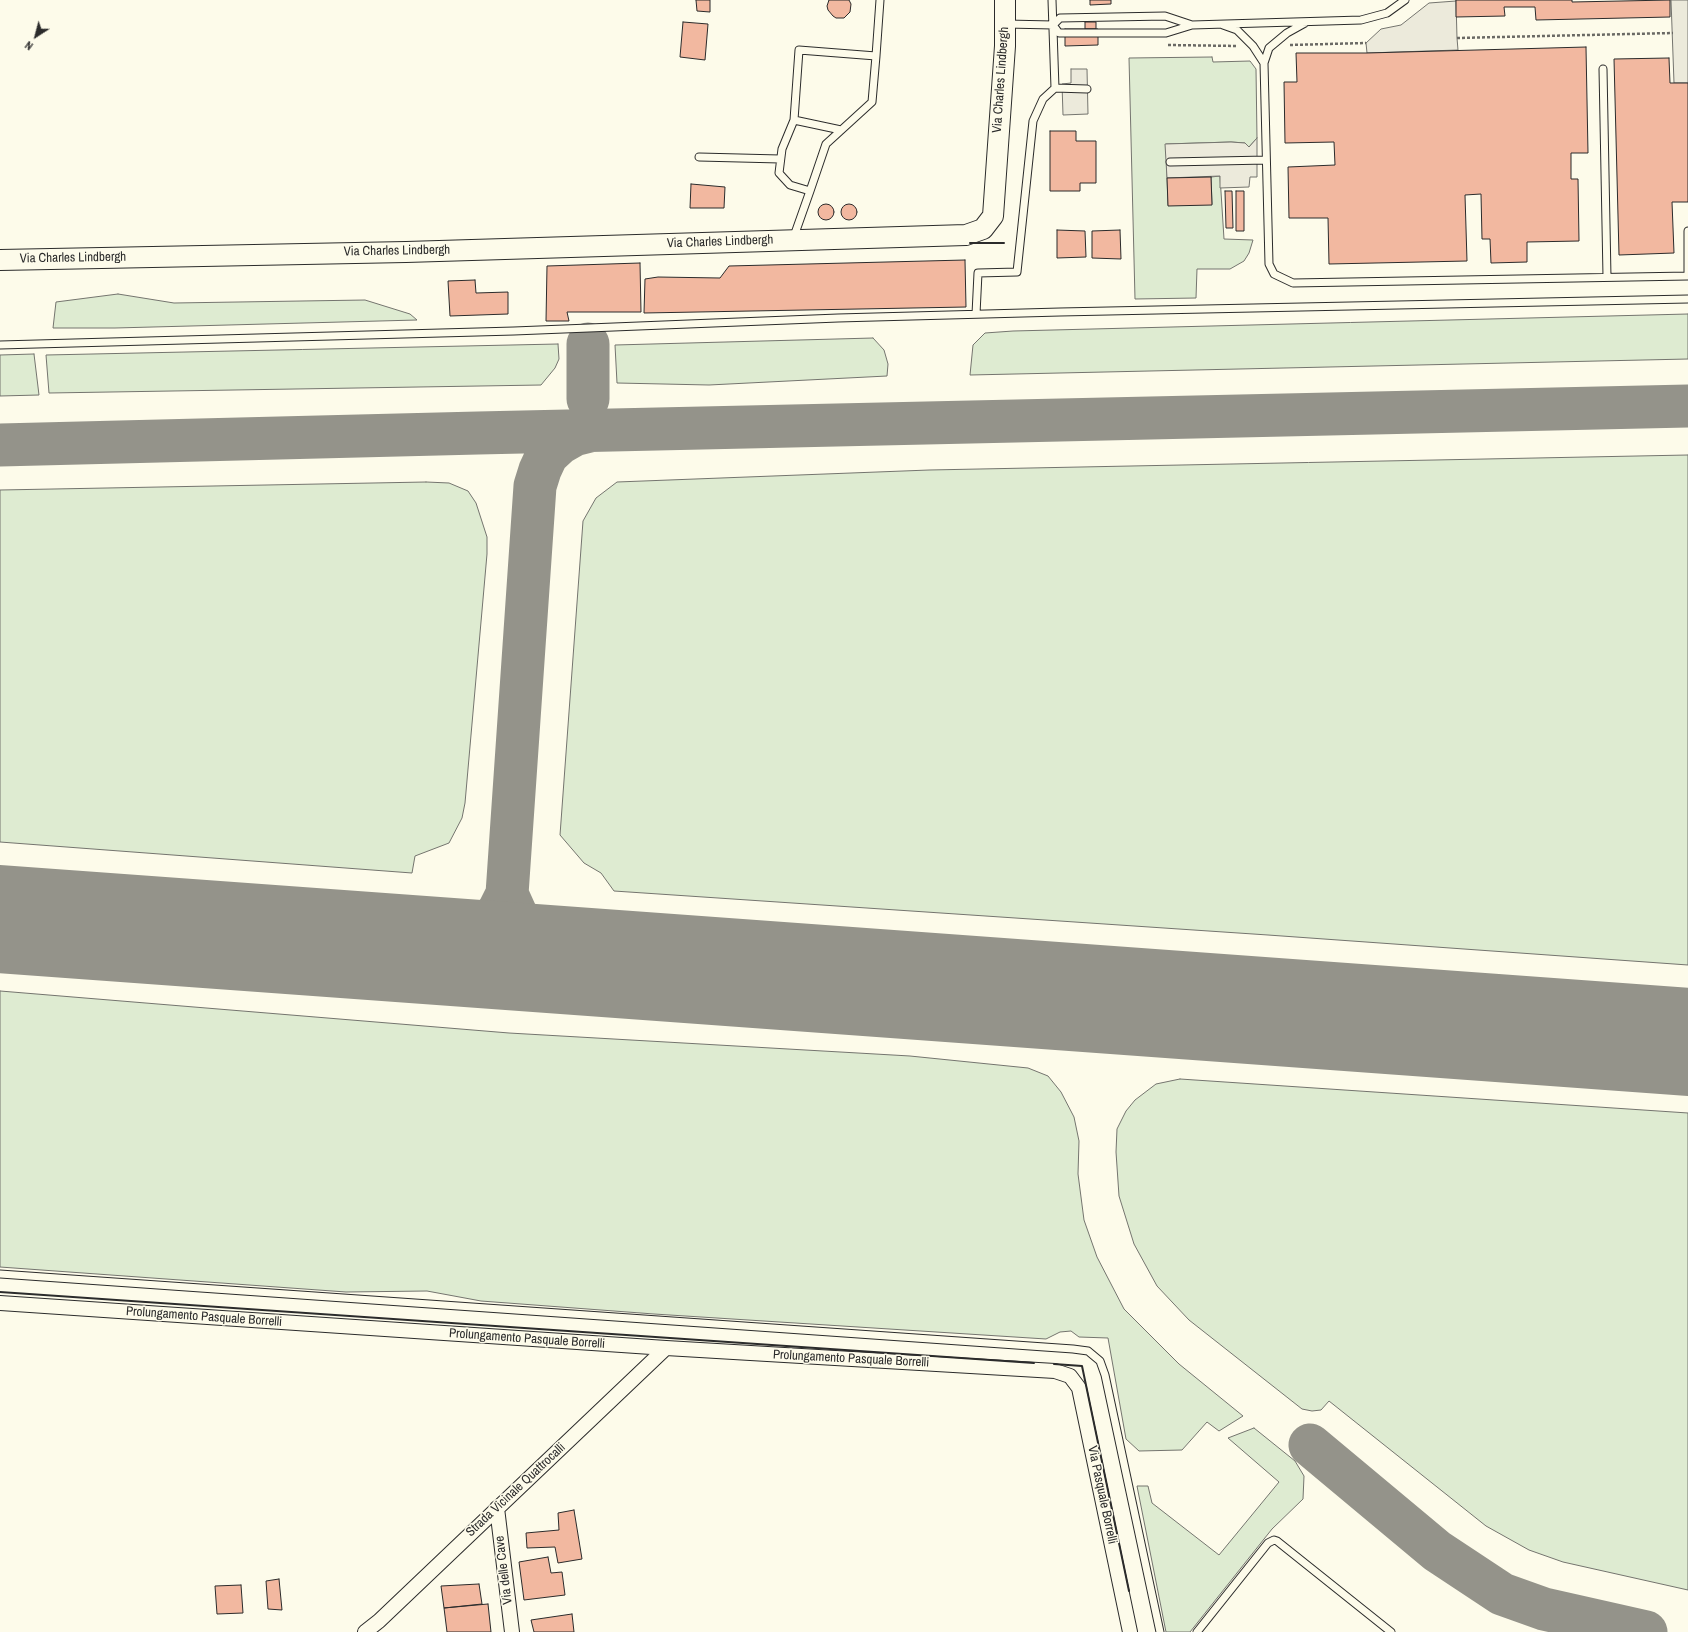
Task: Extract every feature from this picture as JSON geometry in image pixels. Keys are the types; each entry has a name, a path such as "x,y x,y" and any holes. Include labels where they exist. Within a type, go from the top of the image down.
{"street":[{"name":"Via Charles Lindbergh","path":"0,260 406,252 793,239 966,235 983,229 993,216 1005,46 1005,0"},
{"name":"Prolungamento Pasquale Borrelli","path":"0,1303 666,1348 1055,1371"},
{"name":"Strada Vicinale Quattrocalli","path":"365,1632 380,1626 497,1508 666,1348"},
{"name":"Via Pasquale Borrelli","path":"1055,1371 1070,1376 1079,1388 1130,1632"},
{"name":"Via delle Cave","path":"497,1508 512,1632"}],"lane":[{"path":"793,239 826,144 872,102 880,0"},
{"path":"1052,0 1055,88"},
{"path":"1053,25 1060,33 1166,33 1192,25 1362,20 1387,13 1405,0"},
{"path":"1005,24 1053,25 1060,18 1165,16 1192,25"},
{"path":"1306,22 1287,33 1269,48 1264,63 1269,264 1274,274 1293,283 1688,276 1688,231"},
{"path":"1219,24 1237,30 1253,46 1264,63"},
{"path":"810,191 790,186 779,173 782,149 794,120 799,50 876,56"},
{"path":"1603,69 1607,278"},
{"path":"976,314 978,273 1017,272 1033,121 1043,100 1055,88 1087,89"},
{"path":"794,120 841,130"},
{"path":"700,157 780,159"},
{"path":"1170,162 1266,160"},
{"path":"0,345 514,331 976,314 1688,299"},
{"path":"0,1274 1065,1348 1088,1351 1100,1361 1105,1375 1160,1632"},
{"path":"1197,1632 1268,1543 1274,1540 1391,1632"}],"path":[{"path":"1457,38 1673,33"}],"green space":[{"path":"1212,57 1213,62 1250,61 1256,69 1257,138 1249,147 1245,143 1231,142 1166,144 1168,205 1212,204 1211,177 1220,176 1224,239 1253,240 1249,253 1244,261 1230,269 1197,269 1196,298 1135,299 1129,58"},
{"path":"118,294 174,303 365,300 410,314 417,320 115,328 53,328 56,302"},
{"path":"1688,314 1688,359 970,375 973,345 985,333 1013,331"},
{"path":"873,338 884,350 888,364 887,376 709,385 617,383 615,345"},
{"path":"558,344 559,359 555,368 541,385 49,393 46,355"},
{"path":"34,354 39,395 0,396 0,355"},
{"path":"1688,455 1688,965 614,891 601,873 584,863 560,835 583,521 596,498 617,482 929,470"},
{"path":"426,482 449,483 468,491 476,503 487,537 487,554 465,803 462,818 449,843 415,856 412,873 0,842 0,490"},
{"path":"0,991 509,1033 910,1056 1028,1068 1048,1076 1061,1092 1074,1117 1079,1141 1078,1174 1084,1220 1097,1257 1124,1309 1179,1364 1243,1416 1219,1431 1207,1422 1182,1450 1139,1451 1126,1439 1108,1338 1079,1337 1071,1331 1060,1332 1046,1339 654,1314 481,1301 427,1291 346,1292 0,1267"},
{"path":"1180,1079 1688,1113 1688,1590 1563,1562 1529,1550 1486,1526 1329,1401 1321,1410 1312,1411 1302,1409 1189,1320 1157,1286 1134,1244 1119,1196 1116,1152 1117,1129 1126,1111 1135,1100 1156,1084"},
{"path":"1254,1428 1295,1461 1304,1476 1303,1499 1272,1529 1190,1632 1166,1632 1137,1486 1148,1486 1152,1503 1219,1555 1279,1482 1228,1438"}],"shaded area":[{"path":"1671,0 1688,0 1688,83 1674,83"},
{"path":"1456,1 1458,50 1367,53 1366,43 1381,29 1401,25 1429,3"},
{"path":"1071,69 1087,69 1088,114 1063,115 1062,84 1071,83"},
{"path":"1257,138 1257,177 1250,177 1249,187 1220,188 1220,176 1167,178 1165,144 1231,142 1245,143 1249,147"}],"building":[{"path":"696,0 710,0 710,12 697,11"},
{"path":"829,0 849,0 851,4 850,12 844,18 836,18 828,10 827,6"},
{"path":"1090,0 1111,0 1111,4 1090,5"},
{"path":"1456,0 1572,0 1572,2 1670,0 1670,17 1536,20 1535,7 1504,7 1505,16 1456,17"},
{"path":"683,22 708,24 705,60 680,57"},
{"path":"1085,22 1096,22 1096,29 1085,29"},
{"path":"1065,29 1098,29 1098,45 1065,46"},
{"path":"1586,47 1588,153 1571,153 1571,179 1578,179 1579,241 1527,242 1527,262 1491,263 1490,239 1482,239 1481,194 1465,195 1467,261 1329,264 1328,218 1289,218 1288,167 1335,165 1334,142 1285,143 1284,82 1297,82 1296,53 1367,53"},
{"path":"1669,58 1670,83 1688,83 1688,202 1672,202 1674,253 1619,255 1614,59"},
{"path":"1050,131 1076,131 1076,141 1096,141 1096,183 1080,183 1080,191 1050,191"},
{"path":"1211,177 1212,205 1168,206 1167,178"},
{"path":"691,184 725,187 724,208 690,208"},
{"path":"1225,191 1232,191 1233,228 1226,228"},
{"path":"1236,191 1244,191 1244,231 1236,231"},
{"path":"826,204 832,206 834,212 832,218 826,220 820,218 818,212 820,206"},
{"path":"849,204 856,209 857,212 852,219 849,220 842,215 841,212 846,205"},
{"path":"1057,230 1085,231 1086,257 1057,258"},
{"path":"1120,230 1121,259 1092,258 1092,231"},
{"path":"965,260 966,307 644,313 645,279 658,277 720,278 729,266"},
{"path":"640,263 641,312 567,312 569,321 546,321 547,266"},
{"path":"475,280 476,293 508,292 508,314 450,316 448,281"},
{"path":"574,1510 582,1559 558,1563 555,1547 527,1548 526,1533 559,1530 558,1513"},
{"path":"548,1557 551,1573 562,1572 565,1595 524,1600 519,1562"},
{"path":"279,1579 282,1610 268,1609 266,1581"},
{"path":"479,1584 482,1604 444,1608 441,1586"},
{"path":"241,1585 243,1613 217,1614 215,1586"},
{"path":"488,1604 491,1632 447,1632 444,1608"},
{"path":"572,1614 574,1632 534,1632 531,1620"}],"taxiway":[{"path":"588,344 588,399"},
{"path":"0,445 1688,406"},
{"path":"429,950 461,942 476,936 489,925 507,894 535,486 547,455 560,443 574,435 590,431"},
{"path":"507,894 521,925 531,937 547,949 582,962"},
{"path":"1310,1445 1437,1551 1502,1594 1544,1609 1646,1632"}],"runway":[{"path":"0,919 1688,1042"}],"wall":[{"path":"970,243 1004,243"},
{"path":"0,1292 1034,1363"},
{"path":"1054,1364 1082,1366 1129,1591"}]}
